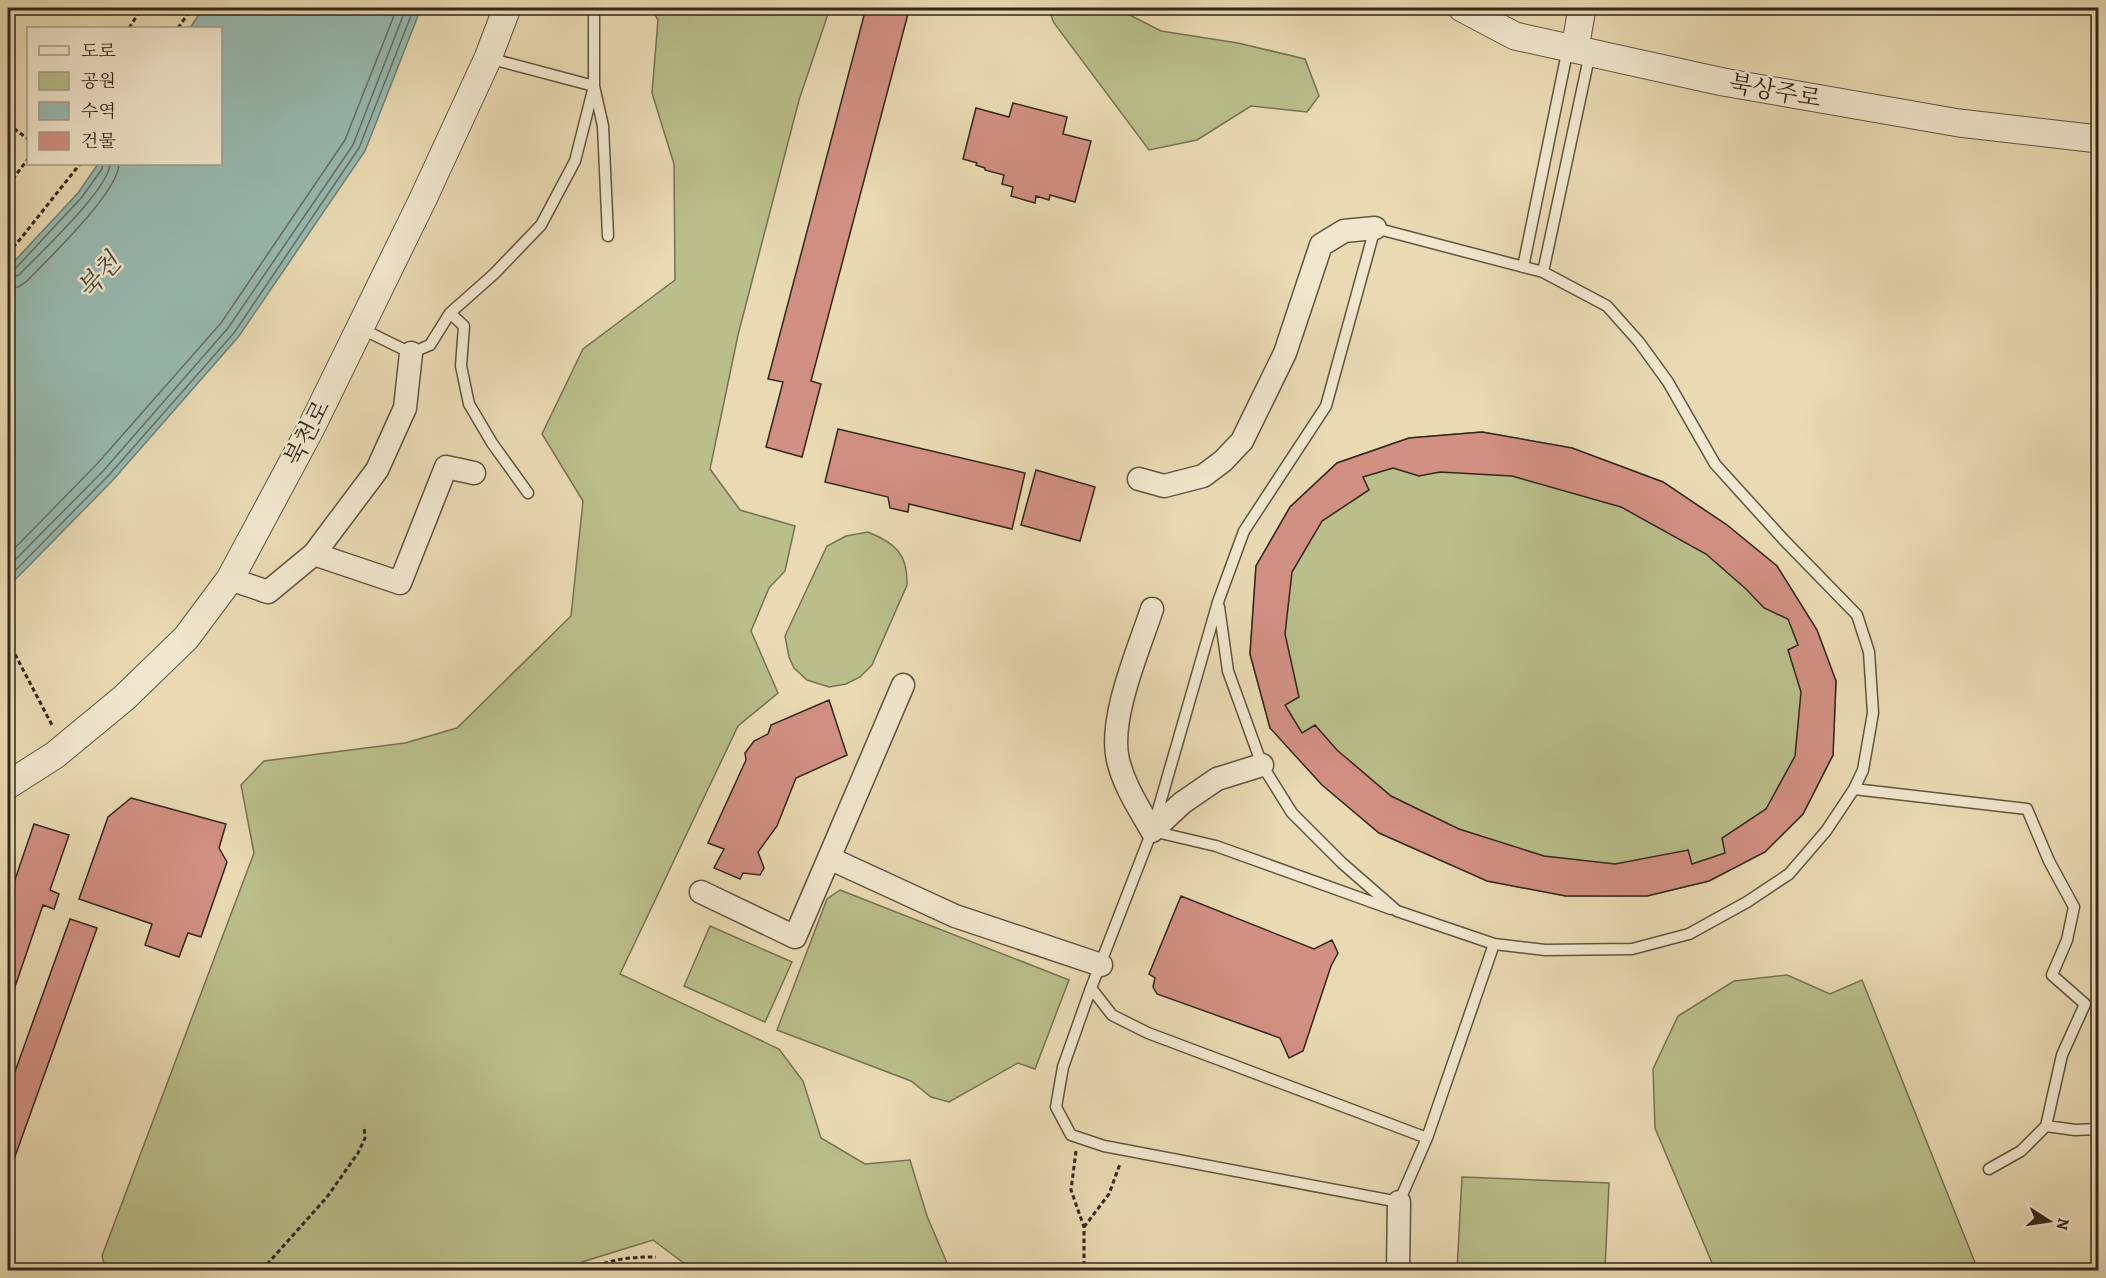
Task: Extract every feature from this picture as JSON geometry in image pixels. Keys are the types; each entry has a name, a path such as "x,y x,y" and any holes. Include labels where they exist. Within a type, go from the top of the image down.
{"street":[{"name":"북천로","path":"8,785 64,747 124,698 186,638 230,579 312,426 360,328 488,58 507,8"},
{"name":"북상주로","path":"1462,8 1515,36 1723,82 1959,123 2098,139"},
{"path":"1577,50 1582,8"},
{"path":"1139,479 1164,486 1203,476 1223,461 1242,441 1285,353 1321,245 1344,231 1375,228"},
{"path":"230,579 268,592 314,554 377,470 405,408 411,353"},
{"path":"314,554 400,583 446,467 474,473"},
{"path":"1152,609 1120,707 1115,742 1125,783 1152,831 1182,803 1217,779 1262,765"},
{"path":"701,892 795,937 903,685"},
{"path":"829,858 955,916 1101,965"},
{"path":"1398,1270 1399,1202"}],"lane":[{"path":"594,8 594,86 603,126 608,236"},
{"path":"1523,267 1577,50"},
{"path":"1544,272 1577,50"},
{"path":"488,58 594,86"},
{"path":"360,328 411,353 430,345 450,313 494,274 541,225 575,161 594,86"},
{"path":"1152,831 1216,846 1494,944 1545,950 1632,949 1689,934 1747,902 1789,874 1826,831 1854,789 1863,770 1873,713 1869,652 1857,615 1783,539 1715,464 1668,382 1639,342 1607,306 1544,272 1375,228 1326,406 1244,531 1218,602 1152,831 1063,1067 1056,1107 1071,1135 1104,1146 1399,1202 1426,1138 1494,944"},
{"path":"450,313 464,326 461,366 469,404 492,443 528,493"},
{"path":"1218,602 1228,671 1262,765 1292,813 1342,863 1397,911"},
{"path":"1854,789 2027,809 2049,861 2074,907 2067,940 2052,975 2085,1004 2062,1055 2046,1126 2021,1151 1989,1169"},
{"path":"1091,988 1112,1015 1148,1033 1426,1138"},
{"path":"2046,1126 2075,1130 2098,1129"}],"path":[{"path":"130,27 142,8"},
{"path":"179,27 192,8"},
{"path":"8,124 27,138"},
{"path":"8,185 27,160"},
{"path":"8,253 79,165"},
{"path":"8,641 64,747"},
{"path":"262,1270 327,1197 358,1153 364,1138 364,1126"},
{"path":"1077,1137 1071,1190 1084,1227 1084,1270"},
{"path":"1084,1227 1109,1194 1126,1150"},
{"path":"590,1270 629,1257 656,1257"}],"green space":[{"path":"651,8 830,8 799,100 738,335 710,469 740,510 795,526 785,571 769,588 751,631 778,693 738,726 620,974 779,1049 803,1081 821,1138 865,1164 910,1160 927,1216 950,1270 693,1270 653,1240 582,1262 572,1270 106,1270 102,1256 254,853 241,785 264,761 405,743 457,728 571,616 583,501 542,434 583,349 675,280 674,164 652,93 658,20"},
{"path":"1048,8 1116,8 1161,31 1238,43 1305,59 1319,96 1307,112 1251,106 1197,140 1149,150 1054,23"},
{"path":"1482,432 1572,448 1663,482 1727,525 1777,566 1817,630 1836,681 1833,755 1803,814 1765,852 1709,881 1647,896 1566,896 1487,881 1270,728 1250,654 1256,566 1290,507 1337,463 1409,438"},
{"path":"868,532 886,541 898,551 905,565 907,585 872,665 860,677 846,684 829,687 807,680 794,668 789,657 785,636 827,546 846,536"},
{"path":"840,890 1069,980 1035,1069 1018,1063 949,1102 931,1097 911,1081 777,1030 827,899"},
{"path":"710,926 792,962 765,1022 684,986"},
{"path":"1787,975 1830,994 1862,980 1978,1270 1715,1270 1655,1128 1653,1069 1678,1016 1734,981"},
{"path":"1462,1177 1609,1183 1605,1270 1457,1270"}],"water":[{"name":"북천","path":"203,8 421,8 365,151 239,336 113,480 8,587 8,268 78,193 97,165 222,165 222,27 191,27"}],"building":[{"path":"866,8 909,10 811,381 821,384 802,457 766,447 783,382 768,379"},
{"path":"1013,103 1067,117 1063,134 1091,141 1075,202 1050,195 1049,200 1036,196 1035,203 1011,196 1013,187 1002,184 1004,175 985,170 976,165 977,163 963,159 976,108 1009,117"},
{"path":"838,429 1025,473 1012,529 909,504 908,512 890,508 888,497 825,482"},
{"path":"1482,432 1572,448 1663,482 1727,525 1777,566 1817,630 1836,681 1833,755 1803,814 1765,852 1709,881 1647,896 1566,896 1487,881 1379,833 1322,785 1270,728 1250,654 1256,566 1290,507 1337,463 1409,438","holes":["1393,468 1419,476 1440,472 1512,476 1621,507 1706,554 1764,608 1788,619 1798,645 1788,650 1801,692 1795,756 1766,809 1722,838 1725,853 1692,864 1688,850 1615,864 1544,856 1459,829 1391,796 1337,750 1315,725 1302,733 1285,705 1299,697 1285,634 1292,572 1322,521 1369,490 1363,477"]},
{"path":"1036,470 1095,487 1080,541 1021,525"},
{"path":"829,700 847,755 796,778 777,826 758,852 764,868 760,875 743,873 740,879 714,868 724,849 708,843 746,760 745,753 754,741 768,734 771,725"},
{"path":"131,798 226,824 219,848 227,862 201,937 188,933 179,957 145,945 152,924 79,899 108,817"},
{"path":"34,824 69,835 50,890 59,894 54,909 43,905 8,1007 8,900"},
{"path":"1181,896 1314,949 1332,940 1338,953 1331,966 1303,1051 1289,1058 1280,1038 1157,994 1153,987 1155,978 1149,974"},
{"path":"70,919 97,928 8,1176 8,1091"}]}
